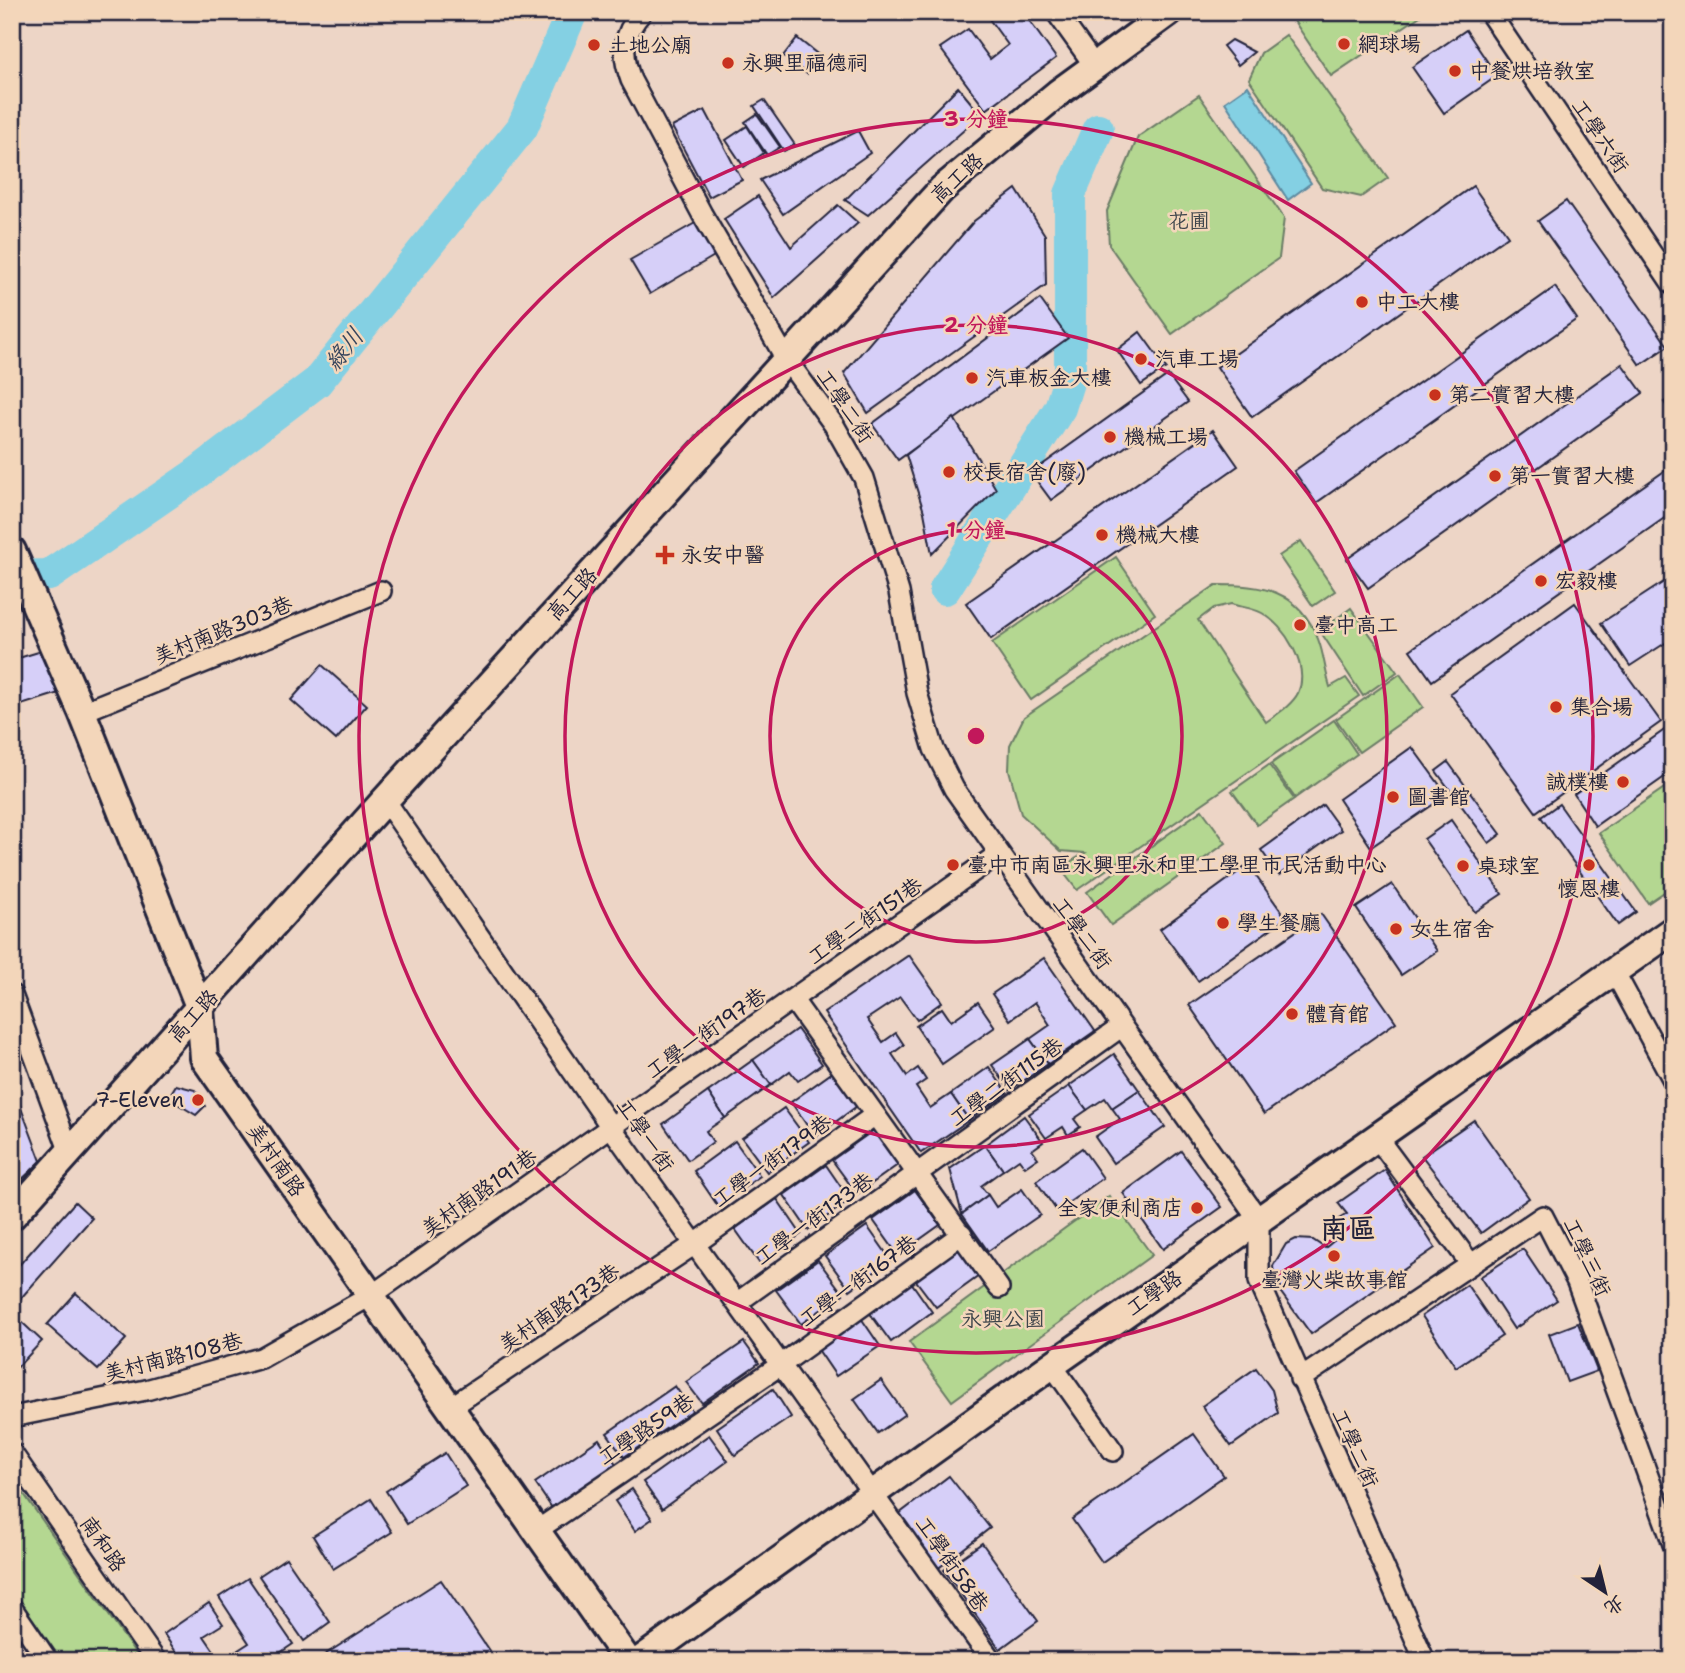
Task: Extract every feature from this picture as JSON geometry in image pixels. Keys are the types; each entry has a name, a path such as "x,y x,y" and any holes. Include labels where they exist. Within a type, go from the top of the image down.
{"street":[{"name":"工學二街","path":"642,12 630,25 624,40 624,61 631,80 702,215 786,359 834,425 864,478 899,592 917,692 934,749 954,789 997,855 1259,1220 1259,1281 1425,1661"},
{"path":"1056,12 1094,65"},
{"name":"高工路","path":"12,1216 385,800 942,189 1094,65 1169,12"},
{"name":"工學六街","path":"1489,12 1673,285"},
{"name":"美村南路","path":"13,554 25,594 82,712 200,1009 204,1058 448,1409 628,1661"},
{"name":"美村南路303巷","path":"82,712 381,591"},
{"name":"工學一街","path":"385,800 611,1127 874,1493"},
{"name":"工學二街151巷","path":"793,1000 997,855"},
{"name":"工學路","path":"639,1661 1052,1365 1673,930"},
{"path":"1614,971 1673,1080"},
{"path":"793,1000 999,1288"},
{"name":"工學一街197巷","path":"611,1127 793,1000"},
{"path":"14,1007 69,1150"},
{"name":"工學二街115巷","path":"918,1173 1121,1027"},
{"name":"工學一街179巷","path":"695,1244 875,1115"},
{"name":"美村南路191巷","path":"372,1296 611,1127"},
{"path":"1300,1379 1470,1263 1378,1139"},
{"name":"工學一街173巷","path":"737,1303 918,1173"},
{"name":"工學三街","path":"1470,1263 1543,1216 1577,1282 1673,1544"},
{"name":"工學一街167巷","path":"782,1364 962,1234"},
{"name":"美村南路173巷","path":"448,1409 695,1244"},
{"name":"美村南路108巷","path":"12,1417 146,1390 261,1358 372,1296"},
{"name":"工學路59巷","path":"536,1531 782,1364"},
{"path":"1052,1365 1113,1451"},
{"name":"南和路","path":"12,1453 156,1661"},
{"name":"工學街58巷","path":"874,1493 992,1661"},
{"path":"12,1608 48,1661"}],"green space":[{"name":"網球場","path":"1288,12 1426,12 1331,76"},
{"path":"1286,35 1388,178 1361,197 1322,188 1249,79 1261,53"},
{"name":"花圃","path":"1199,95 1284,218 1279,258 1172,334 1109,245 1107,211 1138,137"},
{"path":"1301,541 1335,591 1313,606 1279,556"},
{"path":"1116,557 1155,614 1031,700 992,643"},
{"path":"1216,585 1264,589 1289,600 1310,622 1322,651 1330,687 1346,678 1359,696 1077,890 1060,868 1085,853 1061,851 1021,814 1009,770 1010,745 1024,717","holes":["1231,604 1258,611 1271,619 1287,637 1298,659 1301,671 1298,693 1288,705 1266,722 1198,620 1214,608"]},
{"path":"1351,608 1397,672 1363,696 1320,631"},
{"path":"1400,674 1423,707 1359,752 1336,719"},
{"path":"1334,720 1357,754 1295,798 1271,764"},
{"path":"1269,765 1294,799 1257,825 1232,791"},
{"path":"1673,782 1673,886 1648,903 1599,833"},
{"path":"1202,810 1226,843 1111,925 1087,892"},
{"name":"永興公園","path":"1109,1196 1152,1255 952,1401 909,1342"},
{"path":"12,1477 141,1661 62,1661 12,1589"}],"water":[{"path":"1248,86 1311,183 1288,200 1225,102"}],"building":[{"path":"984,12 1023,12 1056,58 986,110 940,48 968,29 990,59 1008,45"},
{"name":"中餐烘培教室","path":"1466,30 1497,76 1444,113 1412,67"},
{"path":"797,38 821,57 807,74 783,56"},
{"path":"1231,40 1254,52 1238,65 1223,46"},
{"path":"958,87 981,115 868,215 845,200"},
{"path":"764,100 795,145 784,151 754,106"},
{"path":"705,110 742,180 709,197 672,127"},
{"path":"757,114 780,147 767,155 745,122"},
{"path":"747,126 764,153 744,167 726,140"},
{"path":"858,131 870,153 783,214 760,180"},
{"name":"中工大樓","path":"1473,186 1508,236 1252,417 1217,367"},
{"path":"1016,189 1045,235 1046,285 868,413 844,373 974,221"},
{"path":"758,196 791,247 838,205 858,223 774,298 724,219"},
{"path":"1566,201 1668,346 1640,365 1538,221"},
{"path":"697,222 716,255 650,294 630,260"},
{"name":"第二實習大樓","path":"1555,287 1577,319 1316,503 1294,471"},
{"name":"汽車板金大樓","path":"1040,299 1068,338 898,460 872,424"},
{"name":"汽車工場","path":"1140,332 1166,368 1141,385 1117,350"},
{"name":"第一實習大樓","path":"1622,364 1643,393 1368,588 1347,559"},
{"name":"機械工場","path":"1168,375 1188,402 1051,500 1031,473"},
{"path":"1673,396 1673,417 1664,402"},
{"name":"校長宿舍(廢)","path":"954,418 996,489 932,554 924,512 906,455"},
{"name":"機械大樓","path":"1213,430 1238,466 991,639 966,603"},
{"name":"宏毅樓","path":"1673,465 1673,512 1432,681 1410,650"},
{"path":"1673,576 1673,638 1630,666 1601,623"},
{"name":"集合場","path":"1575,603 1661,722 1536,812 1450,693"},
{"path":"45,650 59,693 12,708 12,660"},
{"path":"322,665 367,705 336,740 291,700"},
{"name":"誠樸樓","path":"1673,724 1673,771 1595,826 1574,794"},
{"name":"圖書館","path":"1412,747 1447,795 1371,847 1339,799"},
{"path":"1448,762 1501,834 1489,843 1436,771"},
{"name":"懷恩樓","path":"1559,804 1636,912 1618,925 1541,817"},
{"path":"1323,805 1341,830 1279,875 1261,850"},
{"name":"桌球室","path":"1451,820 1502,894 1475,912 1424,839"},
{"name":"學生餐廳","path":"1248,865 1286,918 1198,981 1160,929"},
{"name":"女生宿舍","path":"1392,884 1437,951 1401,975 1356,908"},
{"name":"體育館","path":"1321,914 1396,1022 1264,1114 1189,1005"},
{"path":"909,955 942,1002 917,1020 900,997 867,1019 883,1042 896,1033 904,1045 892,1054 907,1076 918,1068 926,1080 916,1087 930,1108 951,1094 969,1120 921,1153 824,1013"},
{"path":"1044,958 1095,1031 1048,1064 1030,1039 1050,1025 1035,1002 1010,1020 992,994"},
{"path":"978,1002 995,1027 942,1064 916,1026 942,1008 951,1021"},
{"path":"797,1029 822,1064 798,1081 790,1071 771,1085 753,1060"},
{"path":"1030,1039 1048,1064 1010,1090 992,1065"},
{"path":"1114,1054 1139,1090 1112,1108 1105,1098 1087,1110 1069,1086"},
{"path":"753,1060 771,1085 725,1118 708,1092"},
{"path":"989,1067 1007,1093 969,1120 951,1094"},
{"path":"833,1072 857,1106 815,1137 791,1102"},
{"path":"12,1084 41,1161 12,1189"},
{"path":"176,1085 195,1090 205,1106 196,1115 168,1098"},
{"path":"1069,1086 1087,1110 1074,1119 1080,1127 1068,1135 1063,1127 1046,1138 1029,1114"},
{"path":"1139,1090 1165,1127 1113,1163 1095,1137 1120,1119 1112,1108"},
{"path":"708,1092 725,1118 706,1131 713,1142 688,1160 663,1124"},
{"path":"784,1108 809,1142 767,1172 742,1138"},
{"path":"1024,1116 1043,1142 1032,1150 1038,1158 1025,1167 1019,1159 1003,1170 985,1145"},
{"path":"1474,1120 1529,1198 1481,1233 1422,1156"},
{"path":"874,1130 899,1164 857,1194 832,1160"},
{"path":"735,1141 760,1176 718,1206 694,1171"},
{"path":"985,1145 1003,1170 981,1186 988,1195 962,1214 950,1169"},
{"path":"1082,1148 1103,1178 1057,1211 1036,1181"},
{"path":"1181,1151 1222,1207 1163,1249 1123,1193"},
{"path":"826,1165 850,1200 808,1230 784,1195"},
{"path":"1385,1170 1435,1248 1311,1334 1279,1290 1281,1287 1274,1276 1273,1266 1286,1244 1296,1239 1313,1240 1325,1248 1341,1235 1334,1222 1347,1214 1338,1203"},
{"path":"1022,1189 1040,1215 988,1251 962,1214 988,1195 996,1207"},
{"path":"915,1190 940,1225 898,1255 873,1220"},
{"path":"777,1199 801,1234 760,1264 735,1229"},
{"path":"75,1202 92,1218 21,1298 12,1290 12,1273"},
{"path":"867,1226 891,1260 850,1290 825,1256"},
{"path":"958,1246 979,1276 936,1307 914,1278"},
{"path":"1523,1249 1557,1300 1514,1329 1480,1277"},
{"path":"818,1260 843,1294 801,1324 776,1290"},
{"path":"911,1282 932,1312 891,1342 869,1312"},
{"path":"1467,1285 1502,1336 1456,1367 1422,1316"},
{"path":"76,1293 126,1339 98,1370 47,1325"},
{"path":"12,1313 42,1341 12,1373"},
{"path":"861,1318 880,1346 836,1376 817,1348"},
{"path":"1578,1323 1597,1371 1567,1382 1549,1334"},
{"path":"744,1342 759,1363 702,1403 686,1382"},
{"path":"1256,1368 1272,1390 1278,1413 1231,1446 1202,1406"},
{"path":"881,1380 905,1414 878,1433 854,1399"},
{"path":"675,1386 692,1411 624,1457 607,1433"},
{"path":"773,1389 791,1417 735,1455 717,1428"},
{"path":"1194,1434 1224,1476 1102,1562 1072,1519"},
{"path":"709,1435 728,1461 662,1509 643,1482"},
{"path":"599,1439 616,1464 552,1508 535,1483"},
{"path":"445,1453 466,1486 407,1524 386,1491"},
{"path":"949,1476 990,1528 936,1570 895,1517"},
{"path":"632,1489 652,1519 635,1531 615,1501"},
{"path":"371,1499 392,1532 333,1569 313,1536"},
{"path":"982,1543 1038,1621 1000,1649 944,1570"},
{"path":"286,1558 330,1622 304,1641 259,1576"},
{"path":"248,1578 293,1644 268,1661 221,1661 249,1643 219,1597"},
{"path":"441,1580 496,1661 315,1661"},
{"path":"209,1603 223,1624 204,1636 221,1661 182,1661 164,1634"}],"waterway":[{"name":"綠川","path":"12,576 49,575 193,476 317,382 522,128 572,12"},
{"path":"945,589 1060,408 1070,376 1070,194 1098,129"}],"place":[{"name":"網球場","path":"1344,44"},
{"name":"土地公廟","path":"594,45"},
{"name":"永興里福德祠","path":"728,63"},
{"name":"中餐烘培教室","path":"1455,71"},
{"name":"中工大樓","path":"1362,302"},
{"name":"汽車工場","path":"1141,359"},
{"name":"汽車板金大樓","path":"972,378"},
{"name":"第二實習大樓","path":"1435,395"},
{"name":"機械工場","path":"1110,437"},
{"name":"校長宿舍(廢)","path":"949,472"},
{"name":"第一實習大樓","path":"1495,476"},
{"name":"機械大樓","path":"1102,535"},
{"name":"永安中醫","path":"665,555"},
{"name":"宏毅樓","path":"1541,581"},
{"name":"臺中高工","path":"1300,625"},
{"name":"集合場","path":"1556,707"},
{"name":"誠樸樓","path":"1623,782"},
{"name":"圖書館","path":"1393,797"},
{"name":"臺中市南區永興里永和里工學里市民活動中心","path":"953,865"},
{"name":"懷恩樓","path":"1589,865"},
{"name":"桌球室","path":"1463,866"},
{"name":"學生餐廳","path":"1223,923"},
{"name":"女生宿舍","path":"1396,929"},
{"name":"體育館","path":"1292,1014"},
{"name":"7-Eleven","path":"198,1100"},
{"name":"全家便利商店","path":"1197,1208"},
{"name":"臺灣火柴故事館","path":"1334,1256"}],"district":[{"name":"南區","path":"1348,1228"}]}
